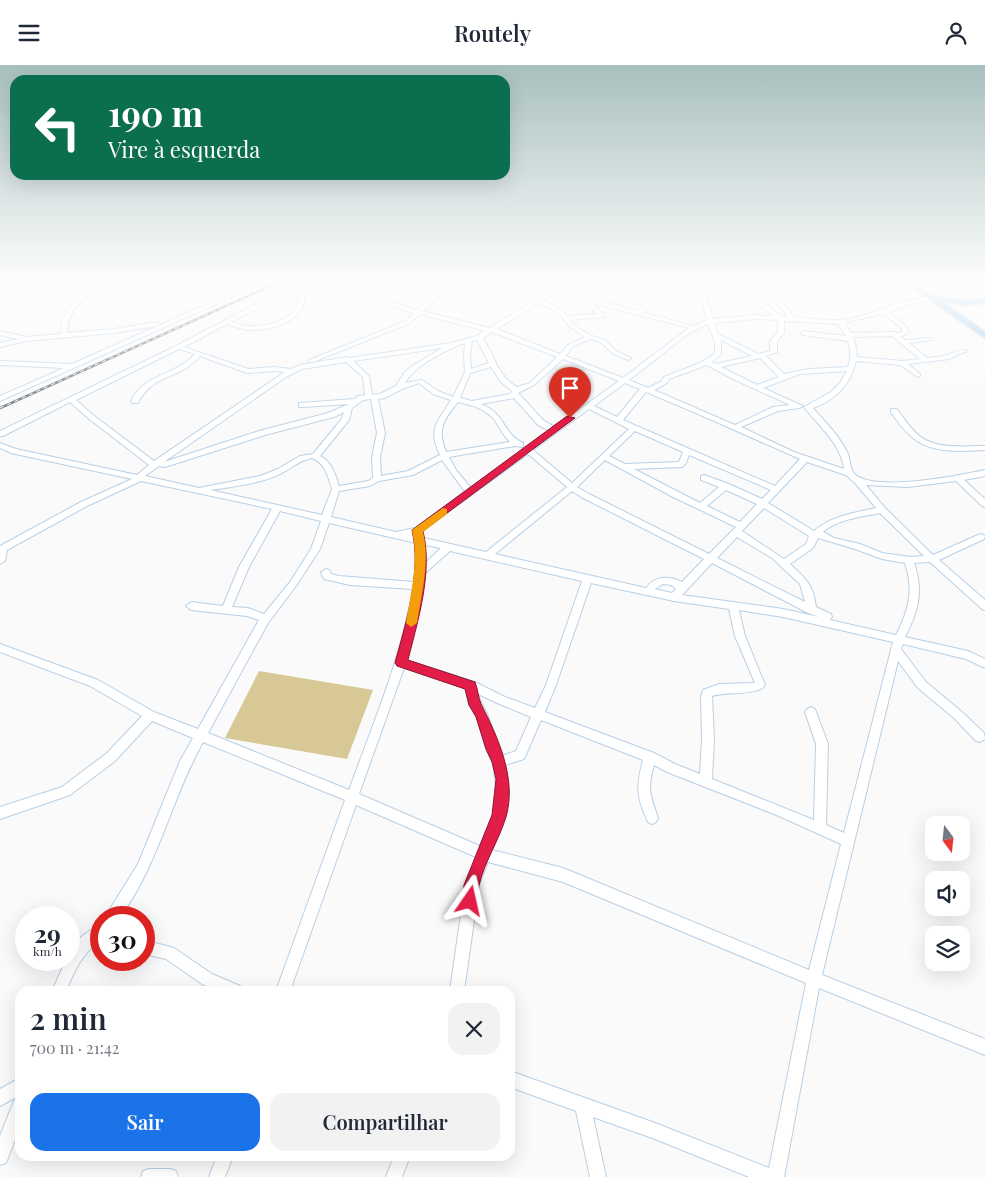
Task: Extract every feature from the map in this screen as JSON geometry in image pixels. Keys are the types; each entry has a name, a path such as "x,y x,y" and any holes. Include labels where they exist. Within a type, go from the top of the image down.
{"street":[{"path":"13,335 26,339"},
{"path":"0,345 26,339 64,335"},
{"path":"0,399 142,335"},
{"path":"0,434 201,335"},
{"path":"0,561 2,549 84,504 138,479 151,467 291,371 377,335"},
{"path":"300,367 452,345 469,341 481,335"},
{"path":"506,335 647,389 806,458 849,473 861,482 882,510 985,606"},
{"path":"587,335 600,340 614,352 628,358"},
{"path":"397,535 418,530 686,335"},
{"path":"716,335 758,355 784,378"},
{"path":"712,364 719,351 716,335"},
{"path":"619,420 647,389 665,382 666,378 681,371 712,364 740,362 758,355 774,352 772,342 778,335"},
{"path":"804,335 806,341"},
{"path":"826,335 851,337 880,335"},
{"path":"896,336 924,359"},
{"path":"478,337 492,364 504,380 541,423 555,430"},
{"path":"471,403 504,398 532,384 570,346 590,337"},
{"path":"736,427 776,409 798,406 808,407 820,403 833,395 849,377 852,369 854,359 851,337"},
{"path":"903,342 929,339"},
{"path":"468,372 467,356 469,341"},
{"path":"399,387 406,374 413,368 452,345"},
{"path":"178,347 247,371 274,369 291,371"},
{"path":"339,351 366,376 381,433 376,457 377,479"},
{"path":"854,359 902,363 949,357 956,352 964,351"},
{"path":"135,401 136,394 147,385 186,367 198,353"},
{"path":"0,363 73,366"},
{"path":"902,363 918,375"},
{"path":"470,492 459,480 445,455 438,441 438,429 456,400 461,381 468,372 492,364"},
{"path":"712,364 735,378 798,406"},
{"path":"758,387 789,375 852,369"},
{"path":"151,467 262,433 331,415 361,398 382,396 399,387 420,381 435,392 490,411 516,443 529,449 572,487 811,610 844,625 898,644 968,655 985,664"},
{"path":"71,399 84,411 119,436 151,467"},
{"path":"302,405 352,404"},
{"path":"196,490 255,480 282,470 299,459 316,456 345,420 352,404"},
{"path":"588,406 775,489"},
{"path":"808,407 836,441 849,461 849,473"},
{"path":"894,411 920,440 953,447 985,448"},
{"path":"487,556 572,487 606,457 634,428"},
{"path":"336,489 370,483 377,479 402,476 419,470 445,455 516,443"},
{"path":"0,445 14,451 277,508 588,579 649,591 678,593 734,606 844,625"},
{"path":"624,467 679,465 682,463 687,451"},
{"path":"120,906 143,868 186,761 265,618 293,583 314,549 336,489 325,463 316,456"},
{"path":"606,457 702,507 739,529 804,582 809,594 811,610"},
{"path":"678,593 710,558 764,505 775,489 806,458"},
{"path":"861,482 892,486 958,479 985,473"},
{"path":"704,478 726,486 827,539 859,546 883,556 908,560 934,559 981,537"},
{"path":"958,479 985,503"},
{"path":"702,507 726,486"},
{"path":"226,610 244,567 277,508"},
{"path":"783,564 810,546 816,534 833,521 882,510"},
{"path":"285,986 352,797 395,685 412,622 420,574 418,530"},
{"path":"420,574 447,548"},
{"path":"776,1177 814,979 898,644 916,599 915,576 908,560"},
{"path":"326,572 327,577 349,582 366,584 386,582 418,586"},
{"path":"499,762 520,755 526,738 552,685 588,579"},
{"path":"649,591 656,581 667,580 680,585 678,593"},
{"path":"191,606 248,612 265,618"},
{"path":"706,782 708,739 707,693 719,689 757,687 760,685 744,650 735,620 734,606"},
{"path":"898,644 922,685 958,715 980,737"},
{"path":"0,648 94,683 150,715 352,797 483,854 563,875 814,979 985,1047"},
{"path":"401,663 471,685 501,700 650,757 848,841"},
{"path":"458,986 472,885 499,815 503,792 499,762 492,749 482,715 475,705 471,685"},
{"path":"811,712 822,744 820,828"},
{"path":"0,813 66,791 112,757 150,715"},
{"path":"650,757 643,782 644,794 652,818"},
{"path":"61,986 66,973 84,943 90,939"},
{"path":"155,950 169,953 207,979 223,986"},
{"path":"515,1081 672,1137 770,1177"},
{"path":"0,1098 15,1090"},
{"path":"583,1106 598,1177"},
{"path":"0,1157 15,1120"},
{"path":"217,1177 223,1161"},
{"path":"394,1177 400,1161"},
{"path":"150,1177 170,1177"}],"shaded area":[{"path":"259,671 373,690 347,759 225,738"}],"railway":[{"path":"0,408 162,335"}],"slow traffic":[{"path":"411,623 420,574 418,530 443,512"}],"route":[{"path":"470,901 472,885 499,815 503,792 502,779 499,762 492,749 482,715 476,708 471,685 401,663 412,622 420,574 418,530 570,418"}]}
